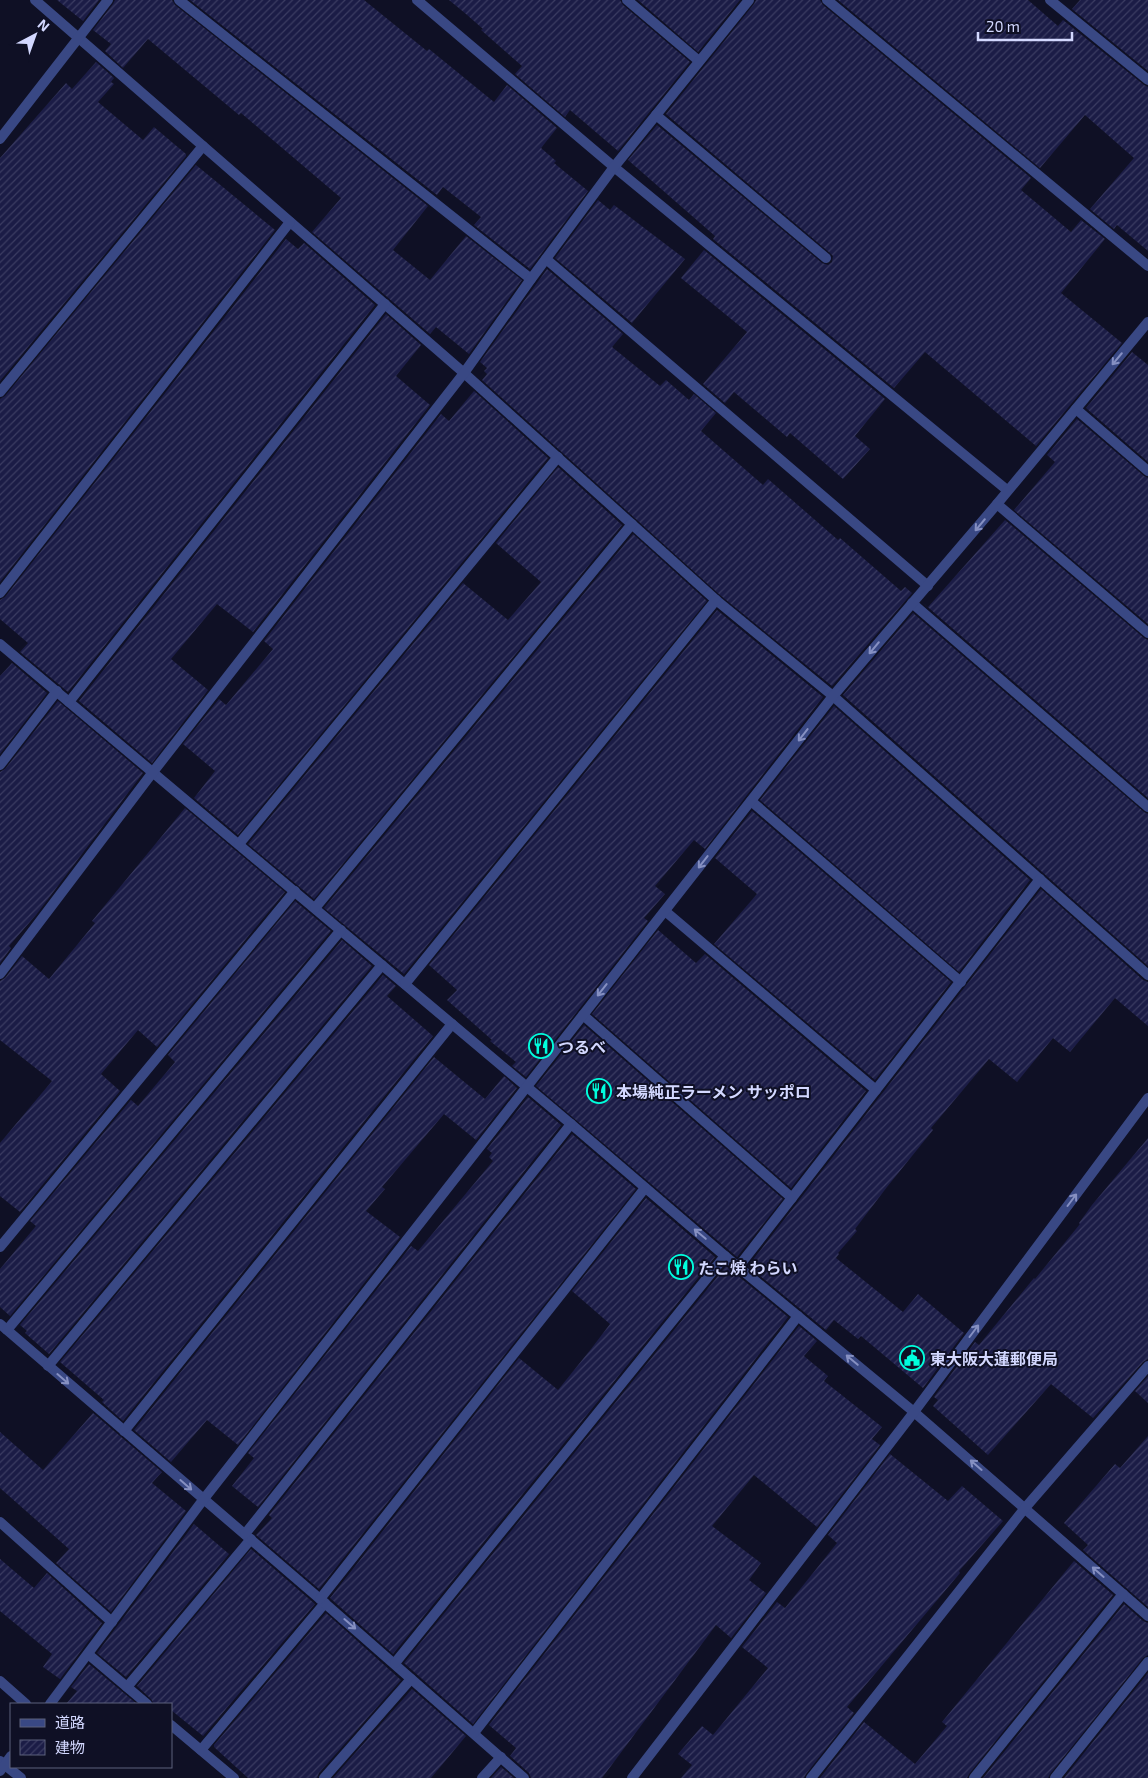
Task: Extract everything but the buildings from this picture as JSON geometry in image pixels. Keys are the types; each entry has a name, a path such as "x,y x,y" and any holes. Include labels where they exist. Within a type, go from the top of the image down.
{"street":[{"path":"35,0 464,373 716,600 833,696 1148,976"},
{"path":"0,138 108,0"},
{"path":"179,0 531,279"},
{"path":"417,0 614,167 1008,490"},
{"path":"627,0 699,61"},
{"path":"0,974 153,772 464,373 614,167 749,0"},
{"path":"827,0 1148,266"},
{"path":"1050,0 1148,80"},
{"path":"656,115 826,258"},
{"path":"0,392 203,146"},
{"path":"0,593 290,222"},
{"path":"546,258 928,586"},
{"path":"69,702 385,304"},
{"path":"51,1703 203,1500 833,696 928,586 1148,322"},
{"path":"1076,409 1148,471"},
{"path":"239,844 558,457"},
{"path":"997,504 1148,633"},
{"path":"315,908 632,524"},
{"path":"405,984 716,600"},
{"path":"912,603 1148,807"},
{"path":"0,645 295,891 725,1256 914,1412 1148,1616"},
{"path":"0,765 57,692"},
{"path":"751,801 961,982"},
{"path":"739,1266 1040,879"},
{"path":"0,1247 295,891"},
{"path":"665,910 876,1090"},
{"path":"341,930 4,1327 203,1500 395,1663 524,1778"},
{"path":"48,1366 382,965"},
{"path":"583,1015 792,1198"},
{"path":"124,1431 452,1024"},
{"path":"632,1778 914,1412 1148,1098"},
{"path":"126,1687 248,1537 571,1124"},
{"path":"201,1750 322,1601 645,1188"},
{"path":"395,1663 725,1256"},
{"path":"474,1733 798,1316"},
{"path":"811,1778 1025,1508 1148,1366"},
{"path":"0,1522 112,1622"},
{"path":"974,1778 1123,1594"},
{"path":"88,1654 146,1703"},
{"path":"1056,1778 1148,1662"},
{"path":"324,1778 411,1679"},
{"path":"0,1682 25,1703"},
{"path":"172,1726 234,1778"},
{"path":"482,1778 500,1757"},
{"path":"2,1766 21,1778"}],"place":[{"name":"つるべ","path":"541,1046"},
{"name":"本場純正ラーメン サッポロ","path":"599,1091"},
{"name":"たこ焼 わらい","path":"681,1267"},
{"name":"東大阪大蓮郵便局","path":"912,1358"}]}
